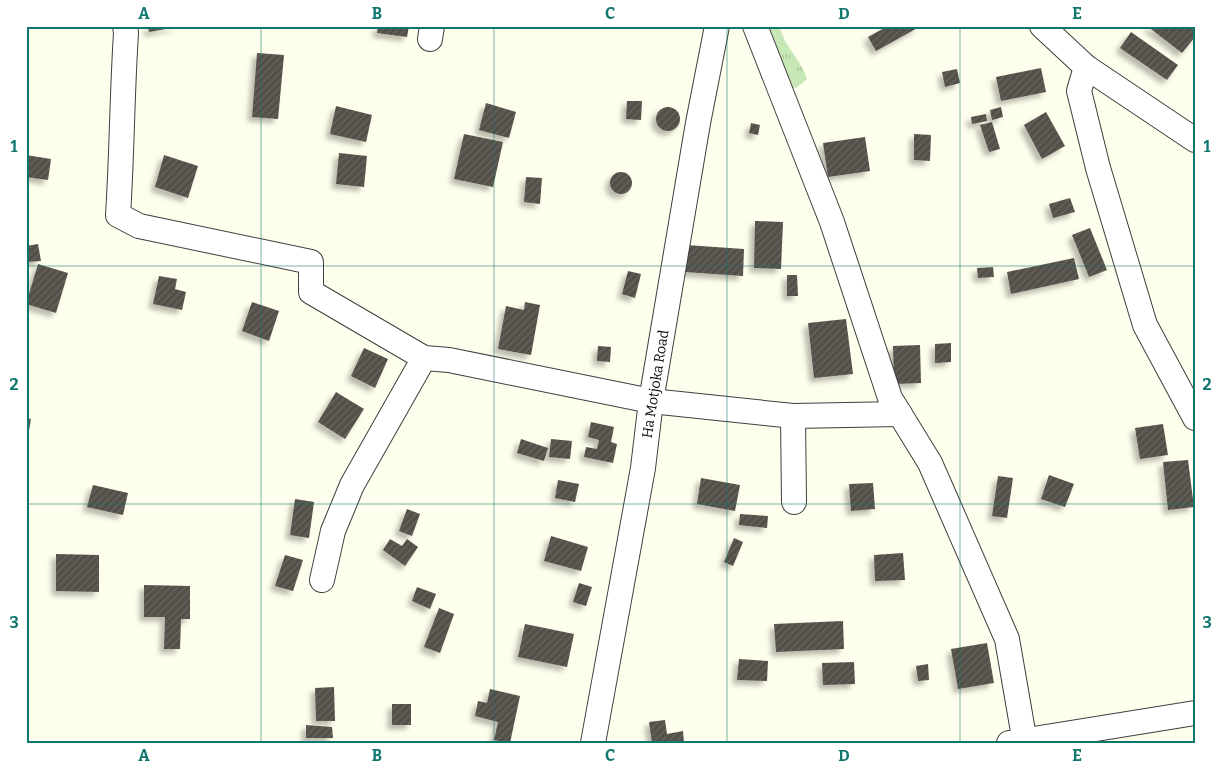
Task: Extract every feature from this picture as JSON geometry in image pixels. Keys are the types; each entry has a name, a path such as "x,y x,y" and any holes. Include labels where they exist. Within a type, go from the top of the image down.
{"street":[{"path":"125,26 123,139 118,214 148,228 311,262 310,292 424,358 449,360 650,401 793,416 900,414"},
{"name":"Ha Motjoka Road","path":"593,743 643,468 650,401 717,26"},
{"path":"755,26 832,222 890,398 930,463 1007,639 1020,742 1195,713"},
{"path":"1042,26 1086,67 1195,140"},
{"path":"1086,67 1079,91 1098,168 1145,325 1195,418"},
{"path":"322,580 333,531 352,485 424,358"},
{"path":"793,416 794,502"}],"green space":[{"path":"760,26 780,26 785,40 801,65 807,79 796,88 788,88"}],"building":[{"path":"148,26 177,26 177,27 149,32"},
{"path":"378,26 409,26 407,37 377,33"},
{"path":"888,26 921,26 876,51 868,37"},
{"path":"1147,26 1195,26 1195,37 1182,53"},
{"path":"1131,32 1178,65 1167,80 1120,48"},
{"path":"257,53 284,55 278,119 252,117"},
{"path":"1041,68 1046,92 1001,101 996,77"},
{"path":"957,69 960,83 945,87 942,72"},
{"path":"627,101 642,101 641,120 626,119"},
{"path":"486,103 516,112 509,138 479,130"},
{"path":"336,106 372,115 366,142 330,134"},
{"path":"668,107 676,111 680,119 676,127 668,131 660,127 656,119 660,111"},
{"path":"1001,107 1003,117 992,120 990,110"},
{"path":"1046,112 1065,146 1042,159 1024,125"},
{"path":"986,114 987,121 972,124 971,117"},
{"path":"992,122 1000,149 989,152 980,125"},
{"path":"751,123 760,125 758,135 749,133"},
{"path":"464,134 503,142 493,187 454,179"},
{"path":"914,134 931,135 930,161 914,160"},
{"path":"865,137 870,171 828,177 823,143"},
{"path":"339,153 367,156 364,187 336,184"},
{"path":"26,155 51,159 48,180 26,177"},
{"path":"164,155 198,166 188,198 155,187"},
{"path":"621,172 629,175 632,183 629,191 621,194 613,191 610,183 613,175"},
{"path":"526,177 542,178 540,204 524,202"},
{"path":"1070,198 1075,212 1053,218 1049,204"},
{"path":"755,221 783,222 781,269 754,268"},
{"path":"1090,228 1107,270 1089,277 1072,235"},
{"path":"38,244 41,261 26,262 26,246"},
{"path":"686,245 744,249 743,276 685,272"},
{"path":"1074,258 1079,279 1011,294 1007,272"},
{"path":"38,264 68,273 56,313 26,304"},
{"path":"993,267 994,277 978,278 977,268"},
{"path":"628,271 641,274 635,298 622,294"},
{"path":"787,275 797,275 798,296 787,296"},
{"path":"159,276 177,279 175,289 186,292 182,310 153,304"},
{"path":"252,302 279,311 269,341 242,331"},
{"path":"525,302 540,305 531,355 498,349 506,306 524,310"},
{"path":"846,319 853,374 814,378 808,323"},
{"path":"951,343 951,362 935,363 935,344"},
{"path":"920,345 921,383 894,384 893,346"},
{"path":"598,346 611,347 610,362 597,361"},
{"path":"364,348 388,359 375,388 351,376"},
{"path":"336,392 364,409 345,439 318,422"},
{"path":"26,418 31,419 27,442 26,442"},
{"path":"591,422 614,427 611,442 617,444 613,463 584,457 586,447 597,449 599,440 588,437"},
{"path":"1163,424 1168,455 1140,459 1135,428"},
{"path":"521,439 548,448 544,461 517,453"},
{"path":"551,439 572,441 570,459 549,457"},
{"path":"1188,460 1194,507 1168,510 1163,462"},
{"path":"1049,475 1074,484 1065,507 1041,499"},
{"path":"998,476 1013,478 1007,518 992,516"},
{"path":"701,478 740,485 735,511 697,504"},
{"path":"558,480 579,484 575,502 555,498"},
{"path":"873,483 875,509 851,511 849,484"},
{"path":"93,485 128,493 123,515 87,507"},
{"path":"295,499 314,502 309,538 290,535"},
{"path":"407,509 420,514 412,536 399,531"},
{"path":"740,514 768,516 767,528 739,525"},
{"path":"551,536 588,547 581,571 544,561"},
{"path":"734,538 743,542 733,566 724,562"},
{"path":"390,539 402,546 407,539 418,547 405,566 383,550"},
{"path":"903,553 905,580 875,581 874,555"},
{"path":"56,554 99,555 99,592 56,591"},
{"path":"285,555 303,560 293,591 275,586"},
{"path":"579,583 592,587 586,606 573,602"},
{"path":"144,585 190,586 190,619 181,619 180,649 164,649 165,617 144,617"},
{"path":"417,587 436,594 430,609 412,601"},
{"path":"439,608 454,614 440,653 424,647"},
{"path":"843,621 844,649 776,652 774,624"},
{"path":"525,624 574,634 567,667 518,657"},
{"path":"987,643 994,683 958,689 951,649"},
{"path":"739,659 768,661 767,681 737,680"},
{"path":"854,662 855,684 823,685 822,663"},
{"path":"928,664 929,680 918,681 916,666"},
{"path":"334,687 335,721 316,721 315,688"},
{"path":"490,689 520,696 510,743 494,740 498,722 475,716 478,701 487,703"},
{"path":"392,704 411,704 411,725 392,725"},
{"path":"665,720 667,734 683,731 684,743 652,743 649,722"},
{"path":"306,725 332,727 333,738 306,738"}]}
